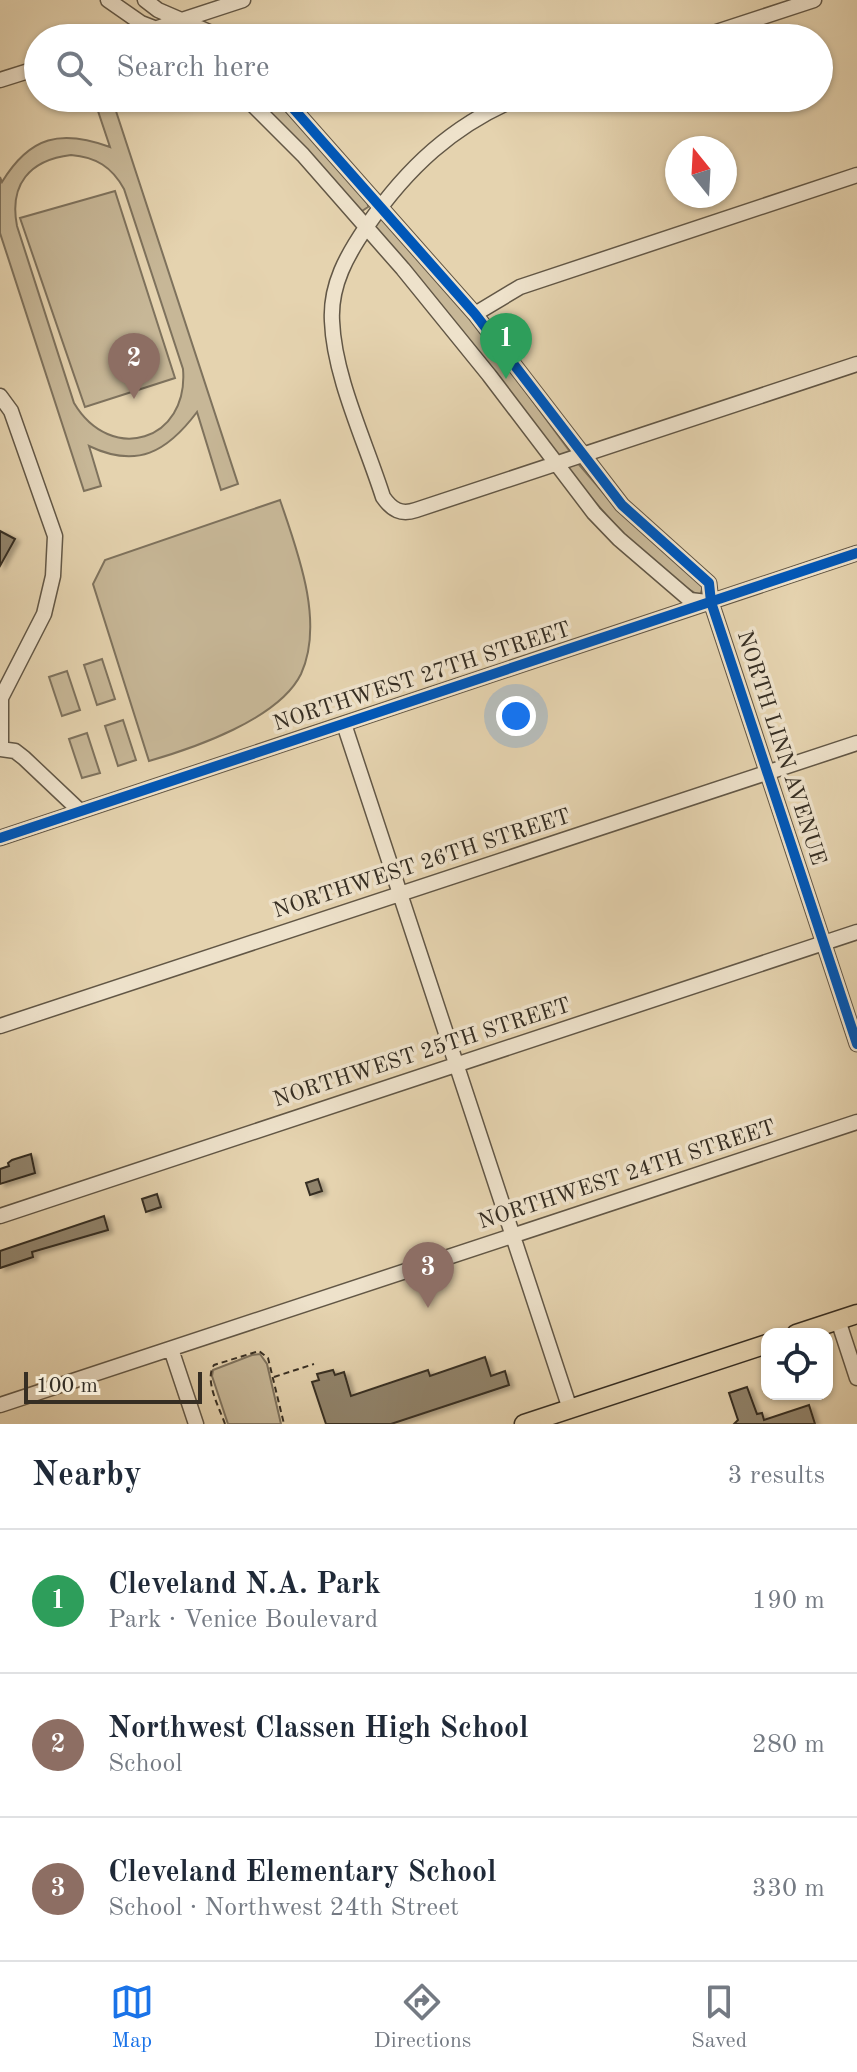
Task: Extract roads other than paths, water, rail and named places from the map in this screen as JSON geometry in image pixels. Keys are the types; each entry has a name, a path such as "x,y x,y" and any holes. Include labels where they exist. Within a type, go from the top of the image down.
{"main road":[{"path":"814,1328 857,1314"},
{"path":"524,1424 761,1346"}],"street":[{"path":"108,0 144,24"},
{"path":"145,0 158,10 188,24"},
{"path":"171,24 243,0"},
{"path":"741,24 814,0"},
{"path":"0,80 24,72"},
{"path":"260,112 303,155 403,269 594,513 619,539 690,600 711,602"},
{"name":"NORTH LINN AVENUE","path":"297,112 475,314 622,505 709,583 711,602 857,1044"},
{"path":"487,112 437,145 405,176 381,205 347,257 336,284 332,313 334,342 383,497 396,511 409,513 857,364"},
{"path":"475,314 520,287 857,175"},
{"path":"0,396 11,411 55,536 53,576 44,614 1,698 0,749 15,751 80,811"},
{"name":"NORTHWEST 27TH STREET","path":"0,838 857,553"},
{"path":"344,724 570,1409"},
{"name":"NORTHWEST 26TH STREET","path":"0,1026 857,743"},
{"name":"NORTHWEST 25TH STREET","path":"0,1216 857,932"},
{"name":"NORTHWEST 24TH STREET","path":"0,1405 857,1122"},
{"path":"838,1320 857,1378"},
{"path":"171,1349 196,1424"}],"place":[{"name":"Cleveland N.A. Park","path":"506,379"},
{"name":"Northwest Classen High School","path":"134,399"},
{"name":"Cleveland Elementary School","path":"428,1308"}]}
